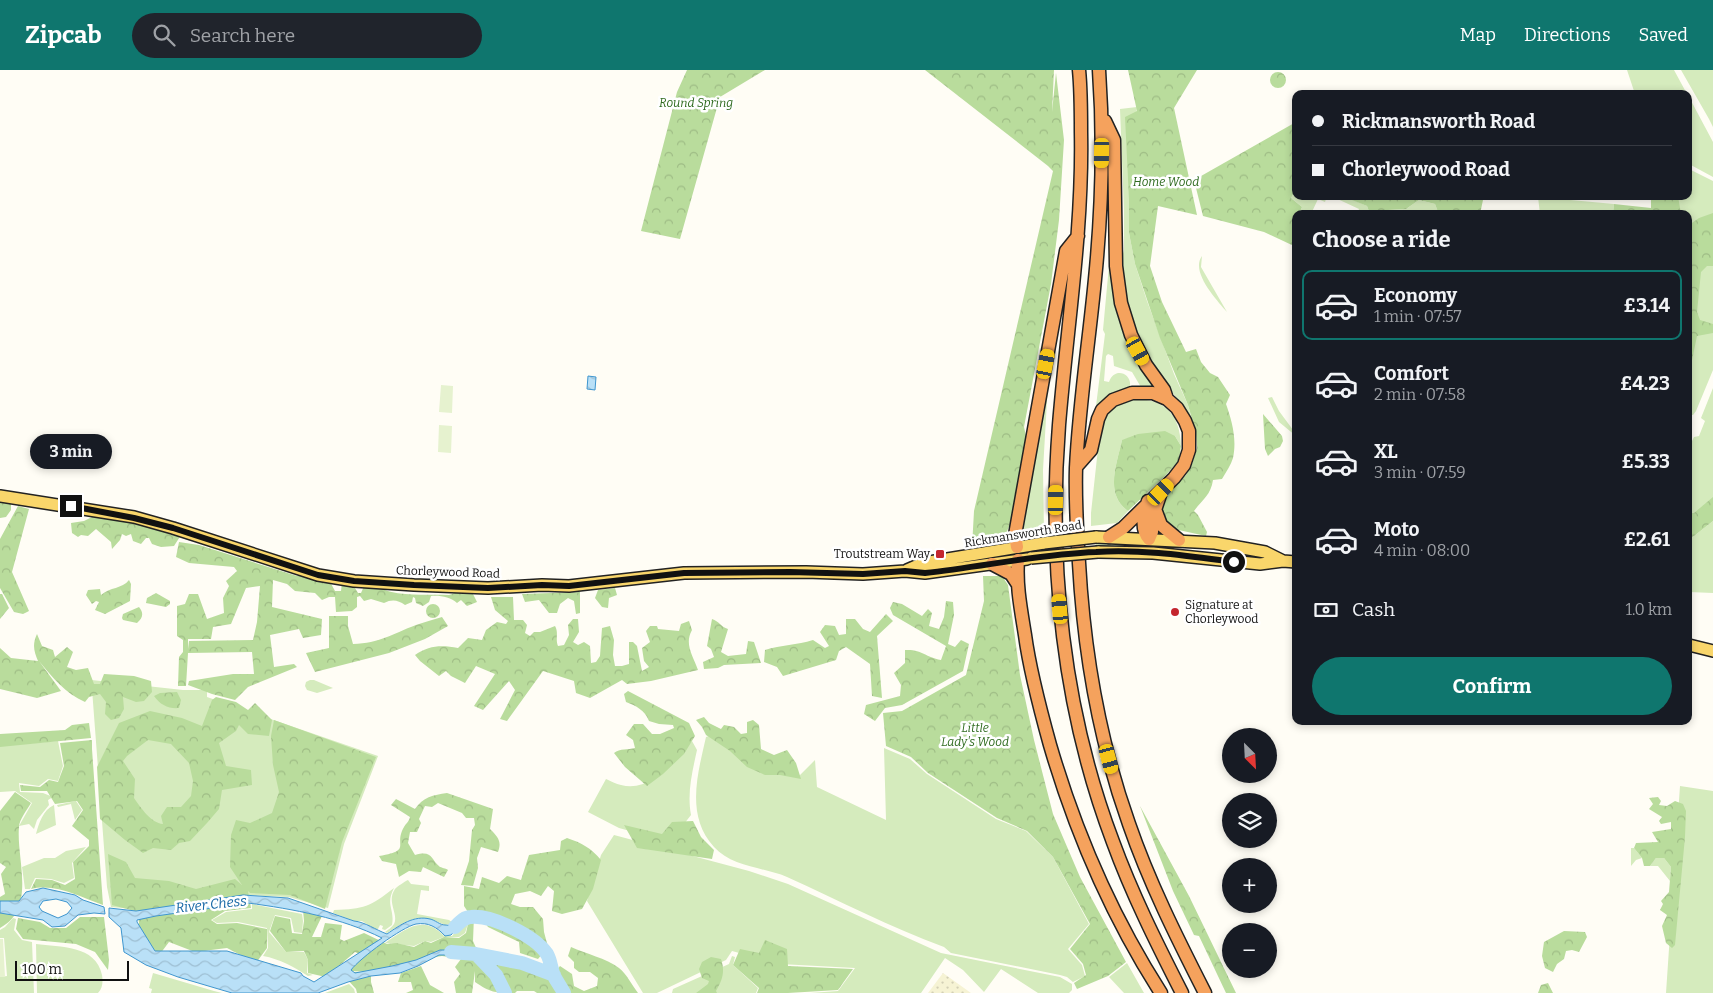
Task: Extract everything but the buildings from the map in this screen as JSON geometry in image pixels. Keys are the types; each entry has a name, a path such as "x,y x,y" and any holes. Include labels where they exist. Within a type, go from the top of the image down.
{"highway":[{"path":"1079,70 1082,172 1078,236 1056,468 1056,566 1067,660 1085,752 1104,819 1141,910 1182,993"},
{"path":"1099,70 1102,114 1102,185 1076,467 1076,524 1081,605 1093,690 1109,759 1122,803 1144,863 1164,909 1205,993"},
{"path":"1102,114 1114,140 1116,266 1125,320 1138,351 1164,390 1167,399"},
{"path":"1078,236 1066,251 1015,535 1017,583 1035,688 1056,767 1072,814 1090,861 1107,897 1125,933 1161,993"},
{"path":"1076,467 1091,450 1102,410 1114,400 1137,393 1153,394 1167,399 1177,408 1185,421 1188,431 1189,450 1184,465 1144,513 1144,532 1149,539"},
{"path":"1109,537 1152,505"},
{"path":"1152,505 1161,524 1179,540"},
{"path":"992,564 1011,574 1017,583"}],"main road":[{"name":"Chorleywood Road","path":"0,496 134,518 173,528 318,575 363,581 488,588 542,585 569,586 684,573 796,572 863,574 905,571"},
{"name":"Rickmansworth Road","path":"905,571 925,573 992,564 1017,554 1043,547 1096,537 1215,543 1265,552 1283,561"},
{"path":"1136,552 1149,539 1154,545 1190,556"},
{"path":"1043,547 1069,553"},
{"name":"Rickmansworth Road","path":"905,571 923,563 1017,554 1031,558 1069,553 1098,552 1136,552 1260,564 1292,562"},
{"path":"1692,646 1713,651"}],"shaded area":[{"path":"943,973 971,993 928,993"}],"green space":[{"name":"Round Spring","path":"687,70 765,70 720,97 680,239 641,231 677,92"},
{"path":"925,70 1054,70 1052,112 1056,73 1064,140 1059,220 1051,284 1024,427 1026,436 1010,524 1001,546 978,550 972,547 974,511 1053,171"},
{"name":"Home Wood","path":"1128,70 1197,70 1174,108 1197,215 1158,206 1150,266 1162,302 1186,352 1196,349 1201,362 1210,373 1218,377 1230,395 1226,404 1233,430 1233,458 1222,479 1213,480 1208,494 1194,511 1207,532 1206,536 1174,529 1161,518 1167,494 1186,475 1192,464 1197,448 1196,433 1188,405 1160,338 1135,264 1129,233 1125,117 1137,111"},
{"path":"1627,70 1674,70 1685,90 1634,90"},
{"path":"1681,70 1713,70 1713,127 1709,119"},
{"path":"1275,72 1281,72 1286,77 1284,86 1275,88 1270,83 1270,77"},
{"path":"1692,103 1713,142 1713,177 1692,166"},
{"path":"1137,107 1129,200 1129,233 1135,264 1147,301 1174,374 1188,405 1192,420 1154,369 1143,350 1134,328 1126,293 1122,257 1124,250 1124,210 1120,109"},
{"path":"1292,124 1291,198 1302,207 1301,210 1292,210 1292,245 1264,232 1203,216 1194,180"},
{"path":"1692,170 1713,181 1713,370 1693,415 1692,210 1651,210 1651,200 1692,200"},
{"path":"1293,200 1318,200 1313,210 1301,210 1302,207"},
{"path":"1340,200 1353,200 1367,206 1368,210 1359,209"},
{"path":"1352,200 1419,200 1406,209 1368,210 1367,206"},
{"path":"1419,200 1435,204 1437,210 1388,210 1406,209"},
{"path":"1419,200 1483,200 1481,210 1437,210 1435,204"},
{"path":"1538,200 1571,200 1614,204 1613,210 1540,210"},
{"path":"1651,200 1679,200 1680,210 1613,210 1614,204 1651,208"},
{"path":"1713,213 1713,266 1707,266 1701,272 1697,312 1700,320 1713,324 1713,333 1697,336 1692,360 1692,223"},
{"path":"1111,244 1114,285 1158,392 1142,389 1132,372 1114,366 1113,356 1108,354 1106,356 1104,381 1109,382 1116,374 1124,374 1129,380 1129,389 1114,394 1095,414 1105,334 1103,330"},
{"path":"1202,256 1201,267 1227,312 1206,286 1202,278 1199,263"},
{"path":"1048,384 1043,470 1044,533 1029,536 1023,527 1023,516"},
{"path":"441,385 453,386 452,413 439,412"},
{"path":"1713,388 1713,503 1692,519 1692,441 1694,437 1699,436 1705,421 1701,418"},
{"path":"1272,397 1279,411 1292,429 1292,433 1279,422 1268,398"},
{"path":"1131,399 1153,401 1168,410 1177,425 1181,446 1175,436 1122,440 1115,469 1114,487 1116,496 1128,511 1117,523 1091,526 1102,423 1107,413 1114,406"},
{"path":"1263,414 1282,436 1283,441 1280,447 1268,456 1265,449"},
{"path":"439,425 452,426 451,453 438,452"},
{"path":"1165,431 1175,436 1181,446 1179,460 1128,511 1116,496 1114,487 1115,469 1122,440 1138,434"},
{"path":"1713,497 1713,521 1692,538 1692,513"},
{"path":"0,498 11,504 11,510 6,517 0,518"},
{"path":"18,506 29,509 12,572 29,611 23,614 14,612 0,588 0,539"},
{"path":"100,513 181,535 174,546 161,547 152,544 149,538 146,538 141,544 133,541 131,534 126,536 122,534 120,540 112,549 111,542 96,529 88,536 81,535 78,537 72,533 71,523 84,521"},
{"path":"1713,521 1713,593 1692,592 1692,538"},
{"path":"179,542 199,545 297,576 311,575 329,580 335,591 341,591 342,582 352,583 358,593 361,593 365,584 370,583 379,588 398,593 473,594 477,602 467,606 461,600 457,603 445,597 431,596 429,602 423,606 416,603 413,597 412,602 405,605 395,601 384,603 371,599 364,601 360,596 357,597 357,607 352,611 336,612 335,597 322,600 315,593 295,591 287,584 273,580 272,607 322,619 321,635 303,638 299,629 270,635 274,667 294,664 297,667 248,687 235,700 188,685 189,681 233,674 254,674 252,652 188,653 186,686 178,686 179,657 183,652 183,640 177,636 177,606 185,604 189,594 198,594 207,619 224,613 223,598 229,586 226,581 237,571 234,567 189,563 176,557","holes":["260,586 257,622 253,640 189,641 188,649 188,639 211,639 213,627 231,624 246,588"]},
{"path":"1096,543 1141,543 1132,547 1120,548 1096,546"},
{"name":"Little Lady's Wood","path":"983,576 1002,576 1008,585 1020,675 1053,814 1080,877 1126,962 1108,976 1077,989 1074,983 1086,975 1083,964 1070,949 1090,924 1053,857 1027,831 997,818 928,773 911,757 886,746 883,713 902,711 966,675 984,601"},
{"path":"129,580 131,584 130,601 105,614 95,610 99,602 96,601 92,604 86,595 88,590 100,589 101,595 123,585"},
{"path":"615,588 617,595 609,598 608,608 602,607 595,598 598,590"},
{"path":"580,592 580,613 576,614 574,601 568,598 560,604 557,613 549,613 539,600 525,602 522,594"},
{"path":"156,593 170,601 170,604 166,607 146,603 147,598"},
{"path":"0,594 2,594 9,608 0,619"},
{"path":"491,597 513,597 514,620 523,620 527,625 525,633 530,636 534,632 540,632 555,626 558,646 564,645 569,635 568,625 573,619 578,619 579,632 573,642 578,645 584,642 590,646 591,663 596,662 600,656 602,628 610,626 614,640 613,655 615,666 629,664 629,642 633,642 637,646 642,671 649,667 644,661 642,648 650,642 646,631 650,626 657,626 658,629 679,631 681,624 689,621 692,630 689,645 698,670 651,681 627,684 622,680 590,698 576,693 574,681 543,671 507,721 500,719 515,690 509,681 483,710 474,706 495,674 476,666 465,683 451,676 446,671 439,676 415,655 425,649 436,647 458,648 468,638 482,640 486,630 497,622 506,624 508,621 495,610"},
{"path":"946,601 953,602 954,615 948,644 955,647 961,640 969,644 963,671 902,705 885,708 875,721 864,714 866,705 900,696 901,685 894,673 905,663 905,650 920,652 941,660 946,646 893,615 890,608 893,602 902,604 922,616 928,609 932,613 929,626 939,629 944,617"},
{"path":"430,604 436,604 440,611 436,618 430,618 426,614 426,608"},
{"path":"139,607 142,615 137,623 123,620 123,614"},
{"path":"886,614 893,621 877,636 882,698 872,696 870,664 846,647 839,651 836,660 783,676 777,667 764,662 765,650 771,648 813,640 825,648 829,646 820,632 825,625 835,626 839,635 846,634 846,619 855,619 863,629 870,632"},
{"path":"329,616 348,616 348,626 353,644 386,638 416,625 442,617 448,626 425,639 389,653 315,672 306,653 329,648"},
{"path":"712,619 728,629 721,652 728,656 746,654 748,641 754,642 761,663 724,665 718,668 704,669 703,662 714,657 711,649 707,646"},
{"path":"37,634 42,646 53,650 55,657 67,647 73,652 67,667 76,670 88,668 94,684 100,684 104,674 134,676 151,681 152,692 144,701 136,702 123,697 124,709 119,718 111,720 105,714 106,702 100,694 89,697 85,702 78,699 60,684 39,661 61,691 37,698 0,689 0,648 11,658 38,661 34,648"},
{"path":"64,677 183,690 207,690 207,697 378,756 344,844 328,908 289,897 243,895 136,909 111,907 107,887 92,689"},
{"path":"310,680 333,688 317,693 307,690 306,682"},
{"path":"628,691 689,723 695,736 684,754 647,786 625,767 614,753 635,748 633,740 626,735 634,724 643,724 652,734 660,734 674,728 673,725 649,721 643,711 626,702 624,694"},
{"path":"177,692 181,700 179,708 165,706 154,696 160,693"},
{"path":"216,697 236,702 248,710 255,703 272,720 269,736 248,734 239,725 236,731 219,743 226,766 251,770 252,785 222,790 219,809 190,841 179,843 171,850 153,848 143,853 100,819 97,767 119,723 150,711 182,718 202,726 212,700","holes":["148,740 171,744 189,763 193,781 191,796 181,807 167,807 161,816 163,824 150,818 134,798 135,779 123,761"]},
{"path":"704,717 709,723 721,729 724,725 734,727 741,734 747,733 747,722 753,720 759,725 761,749 774,755 787,750 796,763 801,779 780,775 765,775 747,767 730,751 706,735 696,720"},
{"path":"274,720 376,757 342,842 325,909 290,895 250,893 248,891 251,908 225,911 211,920 217,924 237,923 267,929 267,948 256,963 227,948 195,952 169,942 160,954 133,933 139,923 138,912 112,905 108,854 126,862 135,878 169,881 196,889 235,879 242,885 230,867 231,835 236,820 250,823 272,813 279,792 273,765 271,736"},
{"path":"89,723 91,738 0,747 0,734 65,730 72,725"},
{"path":"709,736 798,777 815,760 817,787 886,820 884,748 910,759 927,774 996,819 1026,831 1053,857 1089,924 1068,949 1082,965 1085,976 1073,982 1067,977 1060,975 951,953 944,947 787,877 739,863 721,854 705,835 699,821 697,808 697,779 706,737"},
{"path":"92,740 103,905 59,889 31,889 36,879 52,880 65,885 75,879 73,862 89,846 89,840 72,826 83,810 77,801 55,804 47,791 21,791 20,785 40,787 49,780 58,782 64,766 60,743"},
{"path":"58,741 63,766 58,781 48,779 39,786 19,783 20,792 43,793 53,797 48,800 49,805 37,820 34,829 29,824 19,826 32,803 15,791 0,792 0,746"},
{"path":"692,741 697,750 690,791 691,815 670,842 619,828 588,812 606,779 621,785 643,784 661,773"},
{"path":"1680,786 1713,791 1713,993 1666,993"},
{"path":"15,792 31,803 19,824 21,896 18,909 11,919 0,928 0,897 5,894 1,874 6,867 0,863 0,811"},
{"path":"447,793 493,809 490,829 498,839 500,845 498,852 481,847 477,858 478,868 473,886 461,885 469,861 472,830 475,825 474,818 466,818 462,813 438,803 432,807 425,806 419,819 421,823 417,832 410,832 408,843 415,855 428,854 440,867 448,870 444,877 423,867 421,872 409,871 399,877 396,864 382,861 379,856 396,852 399,849 401,833 410,817 391,805 396,799 415,809 429,797"},
{"path":"1658,797 1661,801 1659,805 1667,806 1675,801 1683,804 1686,811 1675,945 1672,948 1666,943 1662,926 1667,915 1660,910 1663,904 1661,901 1669,892 1671,867 1664,858 1656,858 1650,866 1644,866 1642,858 1634,848 1636,843 1658,842 1652,832 1671,829 1671,822 1661,824 1659,821 1662,817 1649,809 1653,804 1649,798"},
{"path":"76,801 82,810 75,820 71,804 58,807 57,805"},
{"path":"54,805 56,825 36,834 44,813"},
{"path":"1140,806 1189,896 1222,964 1222,978 1229,978 1236,993 1226,993 1199,936 1194,935 1173,891"},
{"path":"693,821 701,837 714,850 712,859 637,848 624,825 662,834 672,822"},
{"path":"614,835 749,871 788,884 941,953 1060,977 1072,984 1072,990 1069,993 1038,993 1001,969 984,992 963,970 945,958 921,993 810,993 838,991 855,968 780,964 732,951 726,960 657,993 643,993 587,901 601,855"},
{"path":"567,838 586,846 601,860 593,889 582,909 562,914 552,911 554,891 548,886 541,896 530,891 515,894 511,904 520,907 533,907 543,919 548,947 538,959 520,953 519,942 488,927 480,916 470,915 464,906 464,886 479,889 482,877 499,883 507,876 521,880 529,855 560,850 561,841"},
{"path":"86,847 72,863 74,878 64,883 51,879 35,878 30,889 25,889 22,867 44,858 55,858 66,851"},
{"path":"1631,848 1634,848 1642,858 1636,860 1631,866"},
{"path":"1656,858 1664,858 1671,867 1670,881 1658,866 1650,866"},
{"path":"408,880 411,884 429,886 429,891 421,890 417,914 449,920 453,923 445,925 421,918 402,924 387,933 385,932 393,925 395,920 392,899 395,889"},
{"path":"394,888 390,899 392,925 385,930 380,925 378,929 374,929 362,921 354,921 333,913 334,910 366,906"},
{"path":"252,904 302,914 302,933 294,932 291,918 275,915 269,932 286,952 304,952 308,960 307,973 313,975 308,976 287,964 263,956 268,948 267,928 238,922 217,923 212,920 226,912 252,909"},
{"path":"303,910 322,916 312,937 321,937 325,923 342,925 340,939 344,941 364,933 387,944 396,943 414,947 425,941 431,943 444,937 459,938 466,933 470,915 474,916 473,941 477,950 476,960 517,966 550,978 560,966 572,974 574,986 584,991 597,986 598,978 590,972 579,972 574,968 574,962 568,956 571,947 602,959 622,970 638,993 498,992 485,988 475,982 475,971 472,993 456,993 454,982 460,974 455,967 461,959 442,956 421,959 400,970 371,970 371,982 374,993 357,993 356,989 347,979 351,972 369,971 348,971 362,955 355,952 326,977 308,973 308,960 304,951 286,952 270,931 275,916 290,919 292,933 302,934"},
{"path":"80,917 104,917 109,960 108,970 95,952 76,944 23,939 16,929 18,918 40,922 50,928 66,928"},
{"path":"13,918 16,919 14,930 22,940 32,942 34,993 0,993 0,977 7,976 4,938 0,938 0,930"},
{"path":"469,921 465,933 459,937 444,937 431,942 425,941 414,946 385,943 407,929 422,925 436,929 444,936 452,936 461,924"},
{"path":"1564,931 1585,932 1587,937 1579,952 1566,951 1564,959 1557,964 1553,972 1545,968 1542,956 1544,942"},
{"path":"0,939 3,939 5,977 0,977"},
{"path":"765,940 787,949 788,966 853,969 838,990 757,993 759,988 733,965 740,949 759,953"},
{"path":"36,944 76,949 93,958 102,975 100,991 98,993 37,993"},
{"path":"732,956 735,957 733,965 758,988 756,993 672,993 673,989 729,964"},
{"path":"711,957 721,959 723,967 723,975 716,991 717,993 696,993 708,984 709,981 702,978 699,969 702,962"},
{"path":"1127,963 1144,993 1124,993 1109,977"},
{"path":"421,966 430,985 444,993 406,993 413,990 411,982 398,982 401,973"},
{"path":"153,973 222,993 151,993 152,989 149,988"},
{"path":"1548,983 1553,993 1538,993 1541,985"},
{"path":"349,984 355,993 325,993"}],"water":[{"path":"588,376 596,377 595,390 587,389"},
{"path":"43,888 75,895 83,900 104,907 105,914 78,915 65,926 52,927 43,920 0,913 0,901 19,901 26,892","holes":["56,899 67,902 72,908 67,914 58,918 42,911 39,907 43,901"]},
{"path":"243,895 288,898 362,923 387,934 402,924 418,918 430,919 448,925 470,916 471,919 461,924 451,935 445,936 439,930 428,925 416,924 410,926 363,958 351,970 355,973 392,966 416,960 440,950 469,950 469,955 439,955 400,973 371,976 318,993 232,993 178,977 146,965 124,952 121,928 109,917 109,908 136,911","holes":["248,903 300,911 351,925 382,938 314,982 301,973 227,951 155,951 137,922 137,920 156,916"]}],"waterway":[{"name":"River Chess","path":"455,927 466,918 480,917 501,923 533,940 547,954 554,976 564,993"},
{"name":"River Chess","path":"451,952 476,954 496,975 505,993"},
{"name":"River Chess","path":"476,954 522,963 554,975"}],"place":[{"name":"Troutstream Way","path":"940,554"},
{"name":"Signature at Chorleywood","path":"1175,612"}],"route":[{"path":"71,506 134,518 173,528 318,575 354,581 414,585 488,588 542,585 569,586 684,573 790,572 863,574 905,571 925,573 1069,553 1098,552 1153,553 1234,562"}]}
